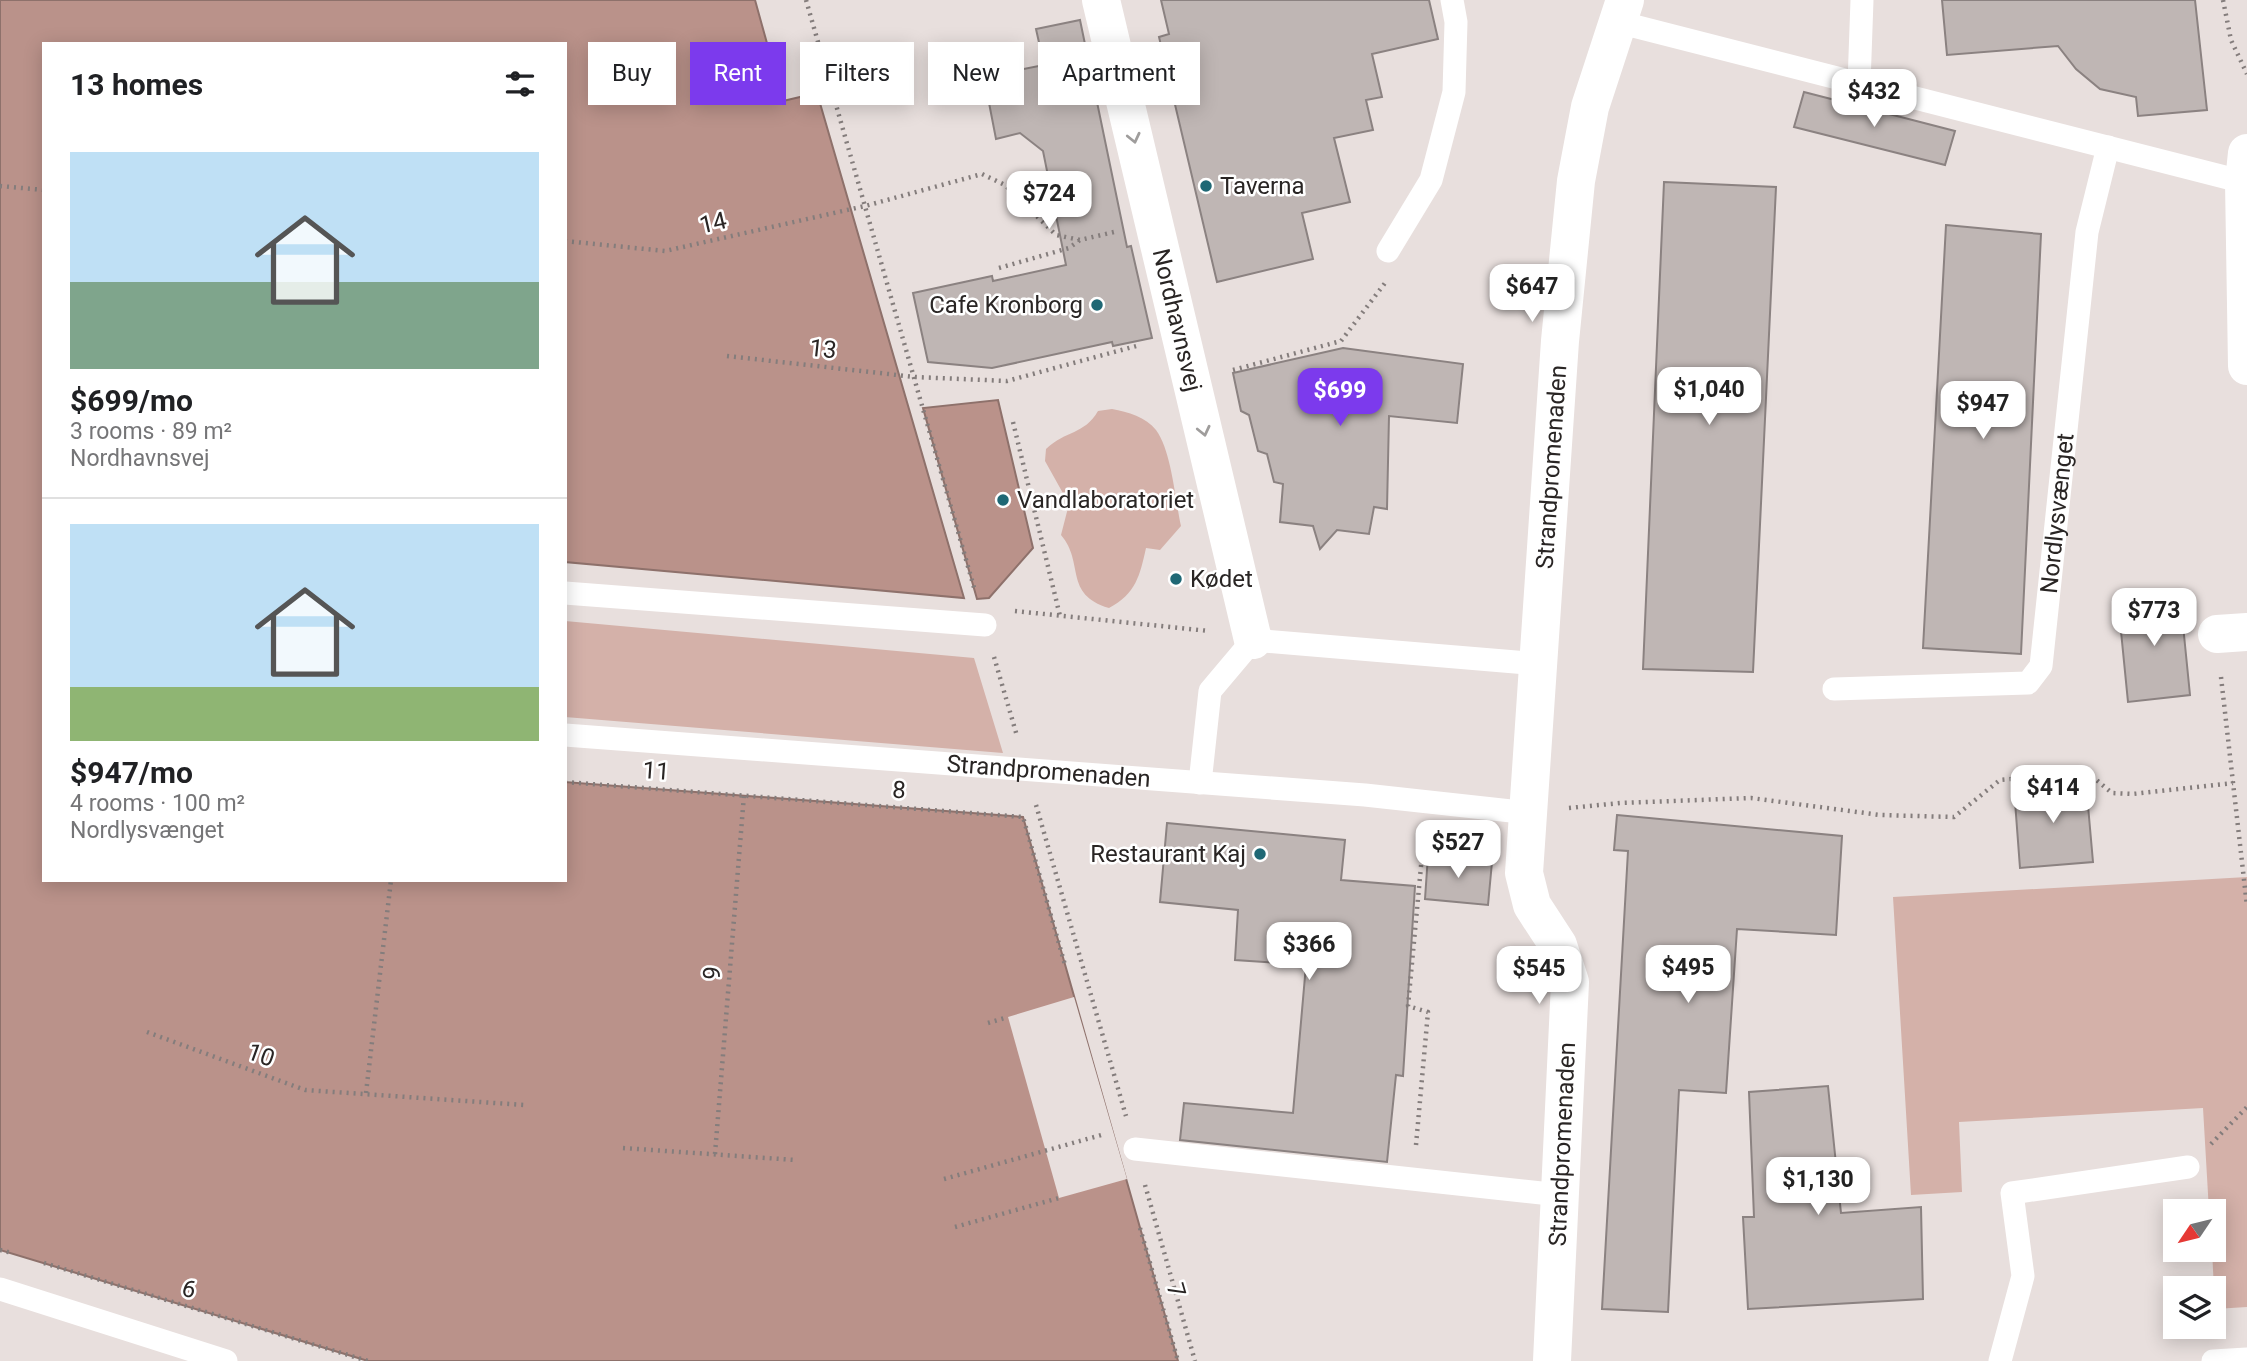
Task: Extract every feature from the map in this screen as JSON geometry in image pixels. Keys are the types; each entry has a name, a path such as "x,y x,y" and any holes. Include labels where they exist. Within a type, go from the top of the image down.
{"street":[{"name":"Nordhavnsvej","path":"1101,0 1253,640"},
{"name":"Strandpromenaden","path":"1552,1361 1570,982 1558,945 1532,905 1524,873 1560,341 1576,181 1590,107 1622,11"},
{"path":"2245,168 2247,366"}],"lane":[{"path":"1392,245 1431,180 1454,92 1456,22 1452,0"},
{"path":"1859,84 1862,0"},
{"path":"1622,11 1859,84 2108,148 2245,168"},
{"name":"Nordlysvænget","path":"1835,689 2028,683 2041,666 2087,232 2108,148"},
{"path":"567,593 983,616"},
{"path":"1200,783 1210,691 1253,640 1539,664"},
{"name":"Strandpromenaden","path":"567,735 1200,783 1530,813"},
{"path":"1135,1149 1560,1195"},
{"path":"2000,1361 2023,1276 2012,1193 2188,1167"},
{"path":"0,1289 226,1361"},
{"path":"2214,1361 2247,1359"}],"path":[{"path":"806,0 1195,1361"},
{"path":"2223,0 2231,40 2247,74"},
{"name":"14","path":"567,241 665,251 866,206 982,174 1005,185 1056,235 1080,240"},
{"path":"0,186 42,190"},
{"path":"999,268 1069,248 1080,240 1154,223"},
{"path":"1192,381 1341,341 1399,265 1392,245"},
{"name":"13","path":"727,356 915,377 1007,382 1181,334"},
{"path":"1013,422 1060,616"},
{"path":"983,616 1060,616 1199,629 1253,640"},
{"path":"2232,633 2233,783 2247,906"},
{"path":"1530,813 1620,803 1751,798 1880,815 1954,817 2000,780 2087,772 2112,793 2133,794 2233,783"},
{"name":"11","path":"567,782 744,795"},
{"name":"8","path":"744,795 1023,817 1066,965"},
{"name":"9","path":"715,1154 744,795"},
{"path":"1413,1179 1428,1012 1408,1006 1427,802"},
{"path":"366,1093 391,882"},
{"path":"988,1023 1008,1017"},
{"name":"10","path":"147,1032 305,1090 524,1105"},
{"path":"2188,1167 2247,1107"},
{"path":"944,1179 1113,1132"},
{"path":"623,1148 794,1160"},
{"path":"955,1227 1059,1198"},
{"name":"7","path":"1140,1228 1178,1361"},
{"path":"0,1250 13,1254"},
{"name":"6","path":"39,1261 368,1361"}],"shaded area":[{"path":"0,0 755,0 767,42 690,42 690,105 786,105 786,100 800,97 800,105 820,105 964,598 567,562 567,42 42,42 42,882 567,882 567,782 1023,817 1178,1361 368,1361 0,1250"},
{"name":"Vandlaboratoriet","path":"998,400 1033,548 989,598 977,599 923,408"},
{"path":"1112,409 1142,418 1156,430 1166,451 1181,526 1160,550 1146,548 1131,590 1109,608 1085,595 1080,586 1072,556 1061,535 1069,504 1045,461 1046,449 1053,443 1081,429 1098,411"},
{"path":"567,621 974,658 1003,753 567,717"},
{"path":"2247,877 2247,1307 2226,1308 2226,1276 2213,1276 2213,1262 2226,1262 2226,1199 2208,1199 2203,1108 1959,1122 1962,1192 1911,1195 1893,897"}],"pier":[{"path":"1074,997 1127,1179 1059,1198 1008,1017"}],"building":[{"path":"1161,0 1429,0 1438,39 1372,54 1382,97 1366,100 1373,130 1334,138 1350,202 1302,213 1313,259 1217,282 1175,105 1200,105 1200,42 1160,42 1159,37 1169,34"},
{"path":"1942,0 2195,0 2207,110 2138,116 2136,97 2100,89 2076,69 2058,46 1947,55"},
{"path":"1080,20 1085,42 1039,42 1036,29"},
{"path":"1038,66 1038,105 1098,105 1127,247 1131,246 1152,338 1113,346 1112,342 992,368 928,362 913,293 992,276 993,281 1066,265 1043,151 1020,133 996,139 989,105 1024,105 1024,69"},
{"path":"1804,92 1955,131 1945,165 1794,127"},
{"path":"1664,182 1776,187 1753,672 1643,669"},
{"path":"1946,225 2041,234 2021,654 1923,648"},
{"path":"1343,348 1463,364 1457,423 1389,416 1387,509 1374,507 1369,534 1337,530 1320,549 1313,526 1280,522 1283,484 1274,482 1267,454 1258,451 1249,415 1241,411 1233,373"},
{"path":"2180,595 2190,695 2128,702 2118,601"},
{"path":"2086,783 2093,862 2020,868 2014,788"},
{"path":"1617,815 1842,836 1836,935 1737,929 1726,1093 1679,1090 1668,1312 1602,1309 1628,851 1614,850"},
{"path":"1167,823 1345,840 1341,880 1415,886 1403,1076 1396,1075 1387,1162 1180,1140 1184,1103 1293,1113 1306,965 1235,960 1238,910 1160,902"},
{"path":"1428,855 1492,862 1488,905 1425,899"},
{"path":"1828,1086 1841,1213 1921,1207 1923,1299 1748,1309 1743,1217 1754,1217 1749,1092"}],"place":[{"name":"Taverna","path":"1206,186"},
{"name":"Cafe Kronborg","path":"1097,305"},
{"name":"Vandlaboratoriet","path":"1003,500"},
{"name":"Kødet","path":"1176,579"},
{"name":"Restaurant Kaj","path":"1260,854"}]}
